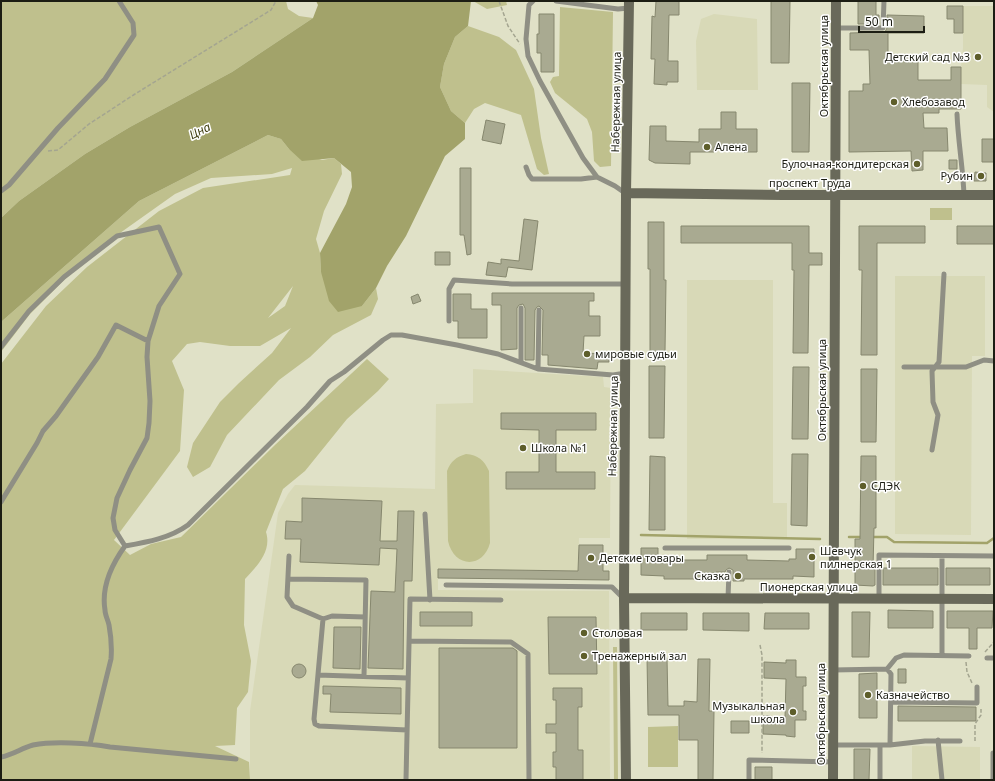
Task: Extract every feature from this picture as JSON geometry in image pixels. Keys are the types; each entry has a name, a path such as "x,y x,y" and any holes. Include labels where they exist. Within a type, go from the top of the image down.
{"street":[{"name":"Октябрьская улица","path":"833,780 834,195 836,1"},
{"name":"Набережная улица","path":"626,780 624,598 626,193 629,5"},
{"name":"проспект Труда","path":"626,193 994,195"},
{"name":"Пионерская улица","path":"624,598 994,599"}],"lane":[{"path":"1,191 105,79 134,35 133,23 120,1"},
{"path":"533,1 529,5 526,39 528,56 540,81 583,158 597,177 626,193"},
{"path":"556,1 618,9 629,5"},
{"path":"836,28 883,28 884,1"},
{"path":"957,114 958,136 963,169 964,195"},
{"path":"526,166 532,179 581,179 597,177"},
{"path":"1,348 29,312 64,277 117,236 159,227 180,274 159,306 148,341 147,357 150,400 147,438 117,498 113,518 115,530 126,546"},
{"path":"932,450 938,415 933,402 932,371 936,368 939,362 944,274"},
{"path":"449,321 449,289 454,280 512,284 626,284"},
{"path":"521,308 521,362"},
{"path":"538,310 538,369"},
{"path":"1,502 43,431 56,416 98,357 116,325 148,341"},
{"path":"90,744 111,659 112,645 105,610 104,592 115,560 126,546 143,543 177,533 188,525 302,412 330,381 344,372 383,340 391,335 402,335 457,345 498,354 538,369 613,374 626,373"},
{"path":"904,367 966,367 984,360 994,361"},
{"path":"425,514 430,600"},
{"path":"665,548 789,548"},
{"path":"729,548 729,555"},
{"path":"289,556 287,597 293,606 323,619 332,616 365,617"},
{"path":"879,599 879,556 994,556"},
{"path":"942,556 942,656"},
{"path":"728,598 729,572"},
{"path":"288,579 366,580 364,676"},
{"path":"446,584 612,587 624,598"},
{"path":"406,780 410,599 501,600"},
{"path":"323,619 314,719 315,724 319,726 407,730"},
{"path":"409,641 511,642 528,654 529,780"},
{"path":"834,670 887,669 896,658 904,655 968,656"},
{"path":"987,658 994,658"},
{"path":"887,669 891,674 890,745"},
{"path":"318,675 408,678"},
{"path":"890,702 977,703 977,690"},
{"path":"833,745 890,745 938,740 960,741"},
{"path":"938,740 942,780"},
{"path":"1,757 31,746 46,743 90,744 236,759"},
{"path":"880,745 880,780"},
{"path":"993,753 993,780"},
{"path":"748,780 749,760 833,762"}],"path":[{"path":"37,152 58,150 89,124 122,102 271,10 276,1"},
{"path":"499,1 508,26 528,56"},
{"path":"977,690 967,672 966,666 968,656 982,654 994,642"},
{"path":"760,645 762,655 762,760"},
{"path":"975,742 975,724 981,715 981,709"}],"shaded area":[{"path":"1,1 286,1 288,9 299,16 313,18 232,72 130,127 85,154 19,201 1,218"},
{"path":"473,1 506,1 507,5 487,9"},
{"name":"Детский сад №3","path":"963,6 994,6 994,112 987,107 987,85 961,84"},
{"path":"560,7 613,12 611,166 600,167 594,161 592,132 587,119 555,93 550,82 553,77 559,76"},
{"path":"714,14 757,19 758,90 697,90 696,41 701,19"},
{"path":"468,26 499,37 516,50 534,89 541,138 549,174 544,175 537,169 521,115 485,103 474,109 465,123 451,111 440,87 444,64 455,37"},
{"path":"268,135 281,139 289,149 322,160 334,158 341,164 342,174 324,211 316,239 320,253 321,272 362,306 376,288 378,299 371,315 333,335 310,357 279,380 227,435 210,467 193,477 187,467 193,443 220,402 272,353 291,328 260,346 230,346 200,342 187,344 172,361 184,390 180,451 114,540 130,555 151,544 181,537 276,444 367,359 389,379 347,419 305,471 283,489 266,532 267,546 265,552 245,579 244,625 251,661 248,692 237,708 235,745 215,746 249,762 250,780 1,780 1,364 46,306 87,267 159,211 203,188 290,175 292,168 272,174 211,178 175,194 89,255 30,314 1,352 1,322 139,201","holes":["293,286 285,306 268,318"]},
{"path":"930,208 952,208 952,220 930,220"},
{"path":"895,276 985,276 985,356 972,356 971,535 895,534"},
{"path":"687,280 773,280 773,503 787,503 787,539 687,539"},
{"path":"473,369 603,377 604,387 611,388 610,538 579,538 578,571 438,569 438,590 609,591 610,780 250,780 250,711 278,513 288,494 295,485 435,489 436,404 473,403"},
{"path":"466,454 480,459 489,471 490,543 481,557 475,561 469,562 456,556 451,550 448,541 447,471 454,460"},
{"path":"613,647 617,647 618,780 614,780"},
{"path":"678,726 678,767 648,767 648,727"},
{"path":"912,746 980,747 980,780 912,780"}],"water":[{"name":"Цна","path":"316,1 471,1 468,26 455,37 444,64 440,87 451,111 465,123 465,139 445,156 406,236 387,266 376,288 362,306 338,312 329,301 321,272 320,253 346,204 352,187 351,172 334,158 302,161 281,139 268,135 139,201 1,322 1,218 19,201 85,154 130,127 232,72 313,18 318,5"}],"building":[{"path":"656,1 679,1 679,15 669,15 668,61 678,61 678,82 667,82 667,85 654,84 655,59 651,59 652,16 655,17"},
{"path":"771,1 790,1 789,63 771,63"},
{"path":"858,1 876,1 876,15 879,15 879,24 858,24"},
{"path":"947,6 963,6 963,33 954,33 954,19 947,19"},
{"path":"539,14 554,14 554,72 541,72 541,53 537,53"},
{"name":"Хлебозавод","path":"887,15 924,16 924,33 888,33 888,56 918,56 918,80 951,80 951,67 961,67 961,109 939,109 939,113 923,113 924,128 947,128 948,151 923,151 923,170 912,171 911,151 849,152 849,91 863,91 863,84 870,84 869,50 850,50 850,33 885,32 887,28"},
{"path":"792,83 810,83 809,152 792,152"},
{"path":"721,112 736,112 736,129 757,129 757,152 744,152 744,147 714,147 714,152 690,152 690,164 655,163 649,160 650,126 666,126 666,141 699,142 699,129 721,129"},
{"path":"486,120 505,124 501,144 482,140"},
{"path":"982,139 994,139 994,162 982,162"},
{"path":"949,160 957,160 957,169 949,169"},
{"path":"460,168 471,168 471,254 467,255 464,235 460,235"},
{"path":"975,172 986,173 986,181 974,181"},
{"path":"524,219 538,221 532,270 508,267 506,277 486,275 488,262 501,264 501,259 519,261"},
{"path":"648,222 664,222 664,280 666,280 665,352 650,352 650,269 648,269"},
{"path":"681,226 809,226 809,253 822,253 822,265 809,265 808,353 793,353 794,270 792,270 792,243 681,243"},
{"path":"859,226 925,226 925,243 877,243 877,355 861,355 862,270 859,270"},
{"path":"957,226 994,226 994,244 957,244"},
{"path":"435,252 450,252 450,265 435,265"},
{"path":"492,293 594,293 594,301 589,301 589,316 600,316 600,336 584,336 583,353 609,354 609,362 598,362 597,369 548,365 548,355 542,355 543,310 539,306 535,310 534,360 525,360 525,308 523,304 519,305 517,308 517,349 501,350 501,305 492,305"},
{"path":"418,294 421,301 413,304 411,297"},
{"path":"453,294 471,294 471,309 487,309 487,338 458,338 458,321 453,321"},
{"path":"649,366 665,366 664,438 649,438"},
{"path":"793,367 809,367 808,439 792,439"},
{"path":"861,369 877,369 876,442 861,442"},
{"path":"501,413 596,413 596,430 556,430 556,472 595,472 595,489 506,489 506,472 539,472 539,430 501,429"},
{"path":"792,454 808,454 807,526 791,525"},
{"path":"650,456 665,457 665,530 649,530"},
{"path":"861,456 876,456 876,528 874,528 873,568 875,568 875,585 873,586 855,585 855,539 860,539"},
{"path":"302,498 382,501 380,541 397,541 398,511 414,511 412,581 404,581 403,669 368,668 371,591 395,592 397,549 380,548 379,565 300,562 301,539 285,539 286,521 302,522"},
{"path":"579,545 603,545 603,571 609,571 609,580 438,578 438,569 578,571"},
{"path":"641,548 658,548 658,558 665,558 665,560 707,560 707,555 747,555 747,560 789,561 789,559 796,559 796,549 814,549 814,577 793,576 793,579 744,579 744,581 733,581 733,570 729,568 725,572 716,572 716,579 664,579 664,576 641,575"},
{"path":"883,568 938,568 938,585 883,585"},
{"path":"946,568 990,568 990,585 946,585"},
{"path":"888,610 933,611 933,628 888,628"},
{"path":"947,611 993,611 992,628 977,628 977,649 969,649 969,628 947,628"},
{"path":"420,612 472,612 472,626 420,626"},
{"path":"852,612 870,612 869,657 852,657"},
{"path":"641,613 687,613 687,630 641,630"},
{"path":"703,613 749,613 749,631 703,630"},
{"path":"765,613 809,613 809,629 764,629"},
{"path":"548,617 596,617 597,674 549,674"},
{"path":"334,627 361,627 360,669 333,668"},
{"path":"439,648 513,648 517,651 517,748 439,748"},
{"path":"647,658 667,658 668,706 684,706 684,701 697,702 698,659 710,659 709,711 714,711 713,780 698,780 698,740 679,740 679,715 648,715"},
{"path":"786,660 796,660 796,677 806,677 806,686 803,686 803,711 806,711 806,720 795,720 795,737 763,734 763,716 770,716 770,718 785,718 786,679 764,678 764,662 786,663"},
{"path":"299,664 304,666 306,671 304,676 299,678 294,676 292,671 294,666"},
{"path":"898,669 906,669 906,683 898,683"},
{"name":"Казначейство","path":"877,673 877,718 859,718 859,674"},
{"path":"323,686 401,688 401,714 330,712 331,694 323,694"},
{"path":"553,688 582,688 582,707 578,707 578,750 583,750 583,780 556,780 556,767 553,767 553,752 556,752 556,733 546,733 546,724 556,724 556,700 553,700"},
{"path":"898,706 976,707 976,721 898,721"},
{"path":"731,721 749,721 749,733 731,733"},
{"path":"854,749 870,749 869,780 854,780"},
{"path":"755,767 772,767 772,780 755,780"}],"waterway":[{"path":"641,535 820,539"},
{"path":"849,537 863,537"},
{"path":"872,537 887,537 894,542 987,543 994,538"}],"place":[{"name":"Детский сад №3","path":"978,57"},
{"name":"Хлебозавод","path":"894,102"},
{"name":"Алена","path":"707,147"},
{"name":"Булочная-кондитерская","path":"917,164"},
{"name":"Рубин","path":"981,176"},
{"name":"мировые судьи","path":"587,354"},
{"name":"Школа №1","path":"523,448"},
{"name":"СДЭК","path":"863,486"},
{"name":"Шевчук пилнерская 1","path":"812,557"},
{"name":"Детские товары","path":"591,558"},
{"name":"Сказка","path":"738,576"},
{"name":"Столовая","path":"584,633"},
{"name":"Тренажерный зал","path":"584,656"},
{"name":"Казначейство","path":"868,695"},
{"name":"Музыкальная школа","path":"793,712"}]}
